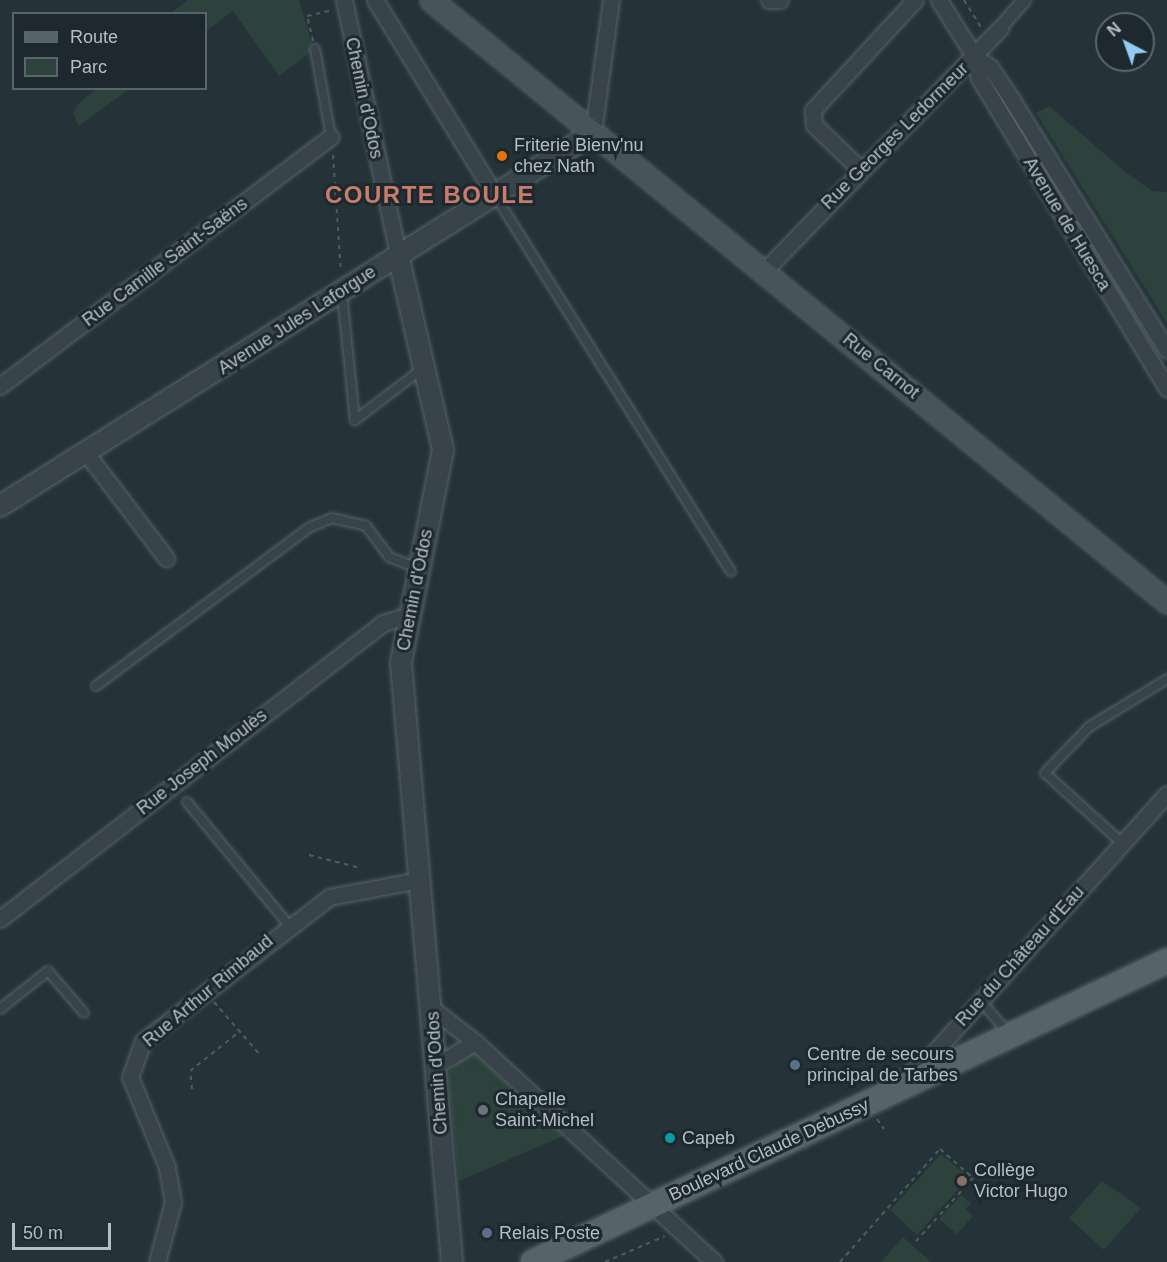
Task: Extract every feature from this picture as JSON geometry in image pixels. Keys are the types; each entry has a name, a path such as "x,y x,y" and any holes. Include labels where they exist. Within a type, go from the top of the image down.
{"main road":[{"name":"Rue Carnot","path":"432,0 1167,602"},
{"name":"Boulevard Claude Debussy","path":"533,1262 667,1216 766,1151 1167,961"},
{"name":"Boulevard Claude Debussy","path":"563,1262 879,1121 1167,974"}],"street":[{"path":"375,0 496,197"},
{"path":"593,133 611,0"},
{"path":"861,170 814,125 813,110 915,0"},
{"name":"Avenue de Huesca","path":"939,0 975,56 990,67 1012,100 1167,350"},
{"name":"Rue Georges Ledormeur","path":"764,270 975,56 1024,0"},
{"name":"Chemin d'Odos","path":"344,4 443,450 417,568 401,663 418,880 434,1010 435,1066 452,1262"},
{"name":"Avenue de Huesca","path":"975,56 979,78 1167,388"},
{"name":"Avenue Jules Laforgue","path":"0,506 87,454 342,293 398,255 496,197 593,133"},
{"name":"Rue Camille Saint-Saëns","path":"0,386 331,137"},
{"path":"87,454 166,558"},
{"name":"Rue Joseph Moulès","path":"0,919 383,623 409,615"},
{"name":"Rue du Château d'Eau","path":"766,1151 792,1128 913,1072 1167,794"},
{"name":"Rue Arthur Rimbaud","path":"157,1262 172,1215 172,1189 132,1086 131,1066 143,1041 207,993 288,924 329,897 418,880"},
{"path":"434,1010 475,1042 667,1216 714,1262"},
{"path":"435,1066 475,1042"}],"lane":[{"path":"315,50 331,137"},
{"path":"496,197 731,571"},
{"path":"342,293 355,420 425,367"},
{"path":"96,686 310,527 332,518 366,526 389,557 417,568"},
{"path":"1122,843 1045,773 1089,727 1167,679"},
{"path":"187,802 288,924"},
{"path":"0,1009 48,971 84,1013"},
{"path":"981,1000 1009,1036"}],"path":[{"path":"964,0 995,34"},
{"path":"315,50 307,16 344,4"},
{"path":"331,137 342,293"},
{"path":"309,855 360,868"},
{"path":"207,993 260,1055"},
{"path":"192,1089 190,1071 239,1032"},
{"path":"840,1262 940,1149 973,1178 916,1241"},
{"path":"605,1262 667,1216"}],"green space":[{"path":"188,0 299,0 314,50 279,76 233,11 207,30 207,12 173,12"},
{"path":"95,90 128,90 79,126 73,114 78,104"},
{"path":"1049,106 1128,174 1153,191 1167,192 1167,323 1036,113"},
{"path":"474,1053 563,1136 459,1181 448,1075 460,1056"},
{"path":"941,1154 969,1177 917,1235 890,1210"},
{"path":"1102,1181 1141,1208 1104,1250 1069,1218"},
{"path":"961,1195 971,1203 965,1209 973,1216 957,1234 939,1219"},
{"path":"903,1237 931,1262 881,1262"}],"place":[{"name":"Friterie Bienv'nu chez Nath","path":"502,156"},
{"name":"Centre de secours principal de Tarbes","path":"795,1065"},
{"name":"Chapelle Saint-Michel","path":"483,1110"},
{"name":"Capeb","path":"670,1138"},
{"name":"Collège Victor Hugo","path":"962,1181"},
{"name":"Relais Poste","path":"487,1233"}],"district":[{"name":"COURTE BOULE","path":"430,195"}]}
